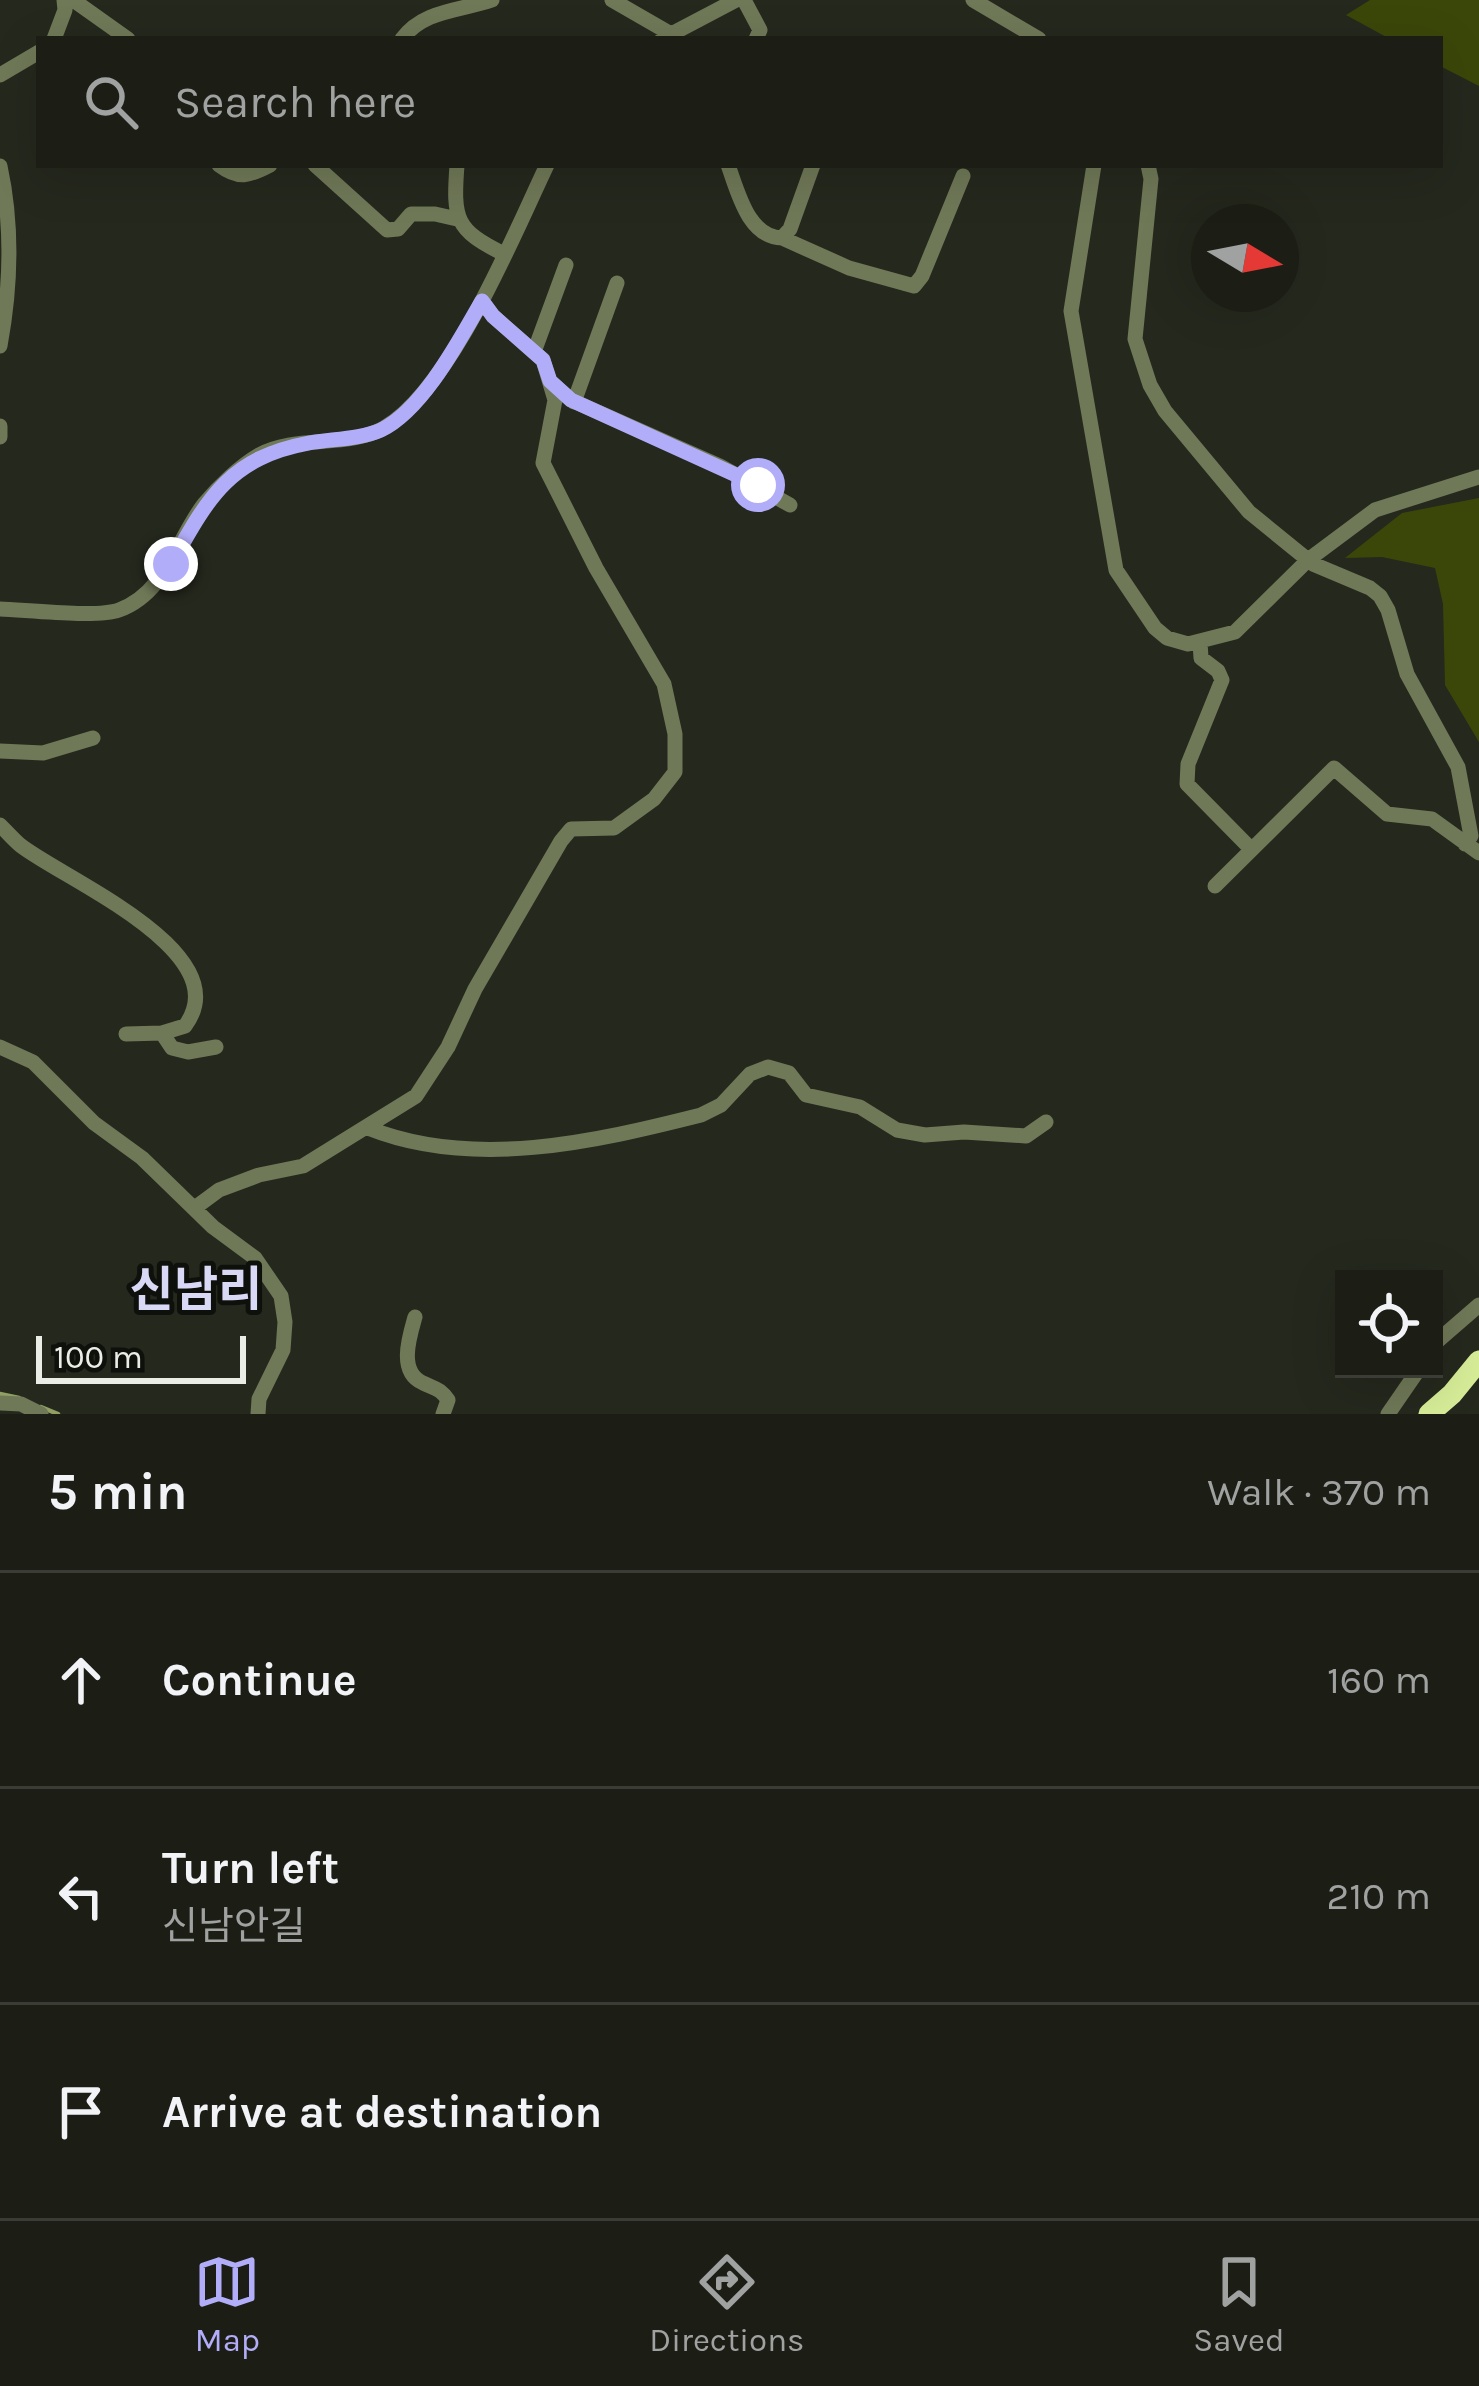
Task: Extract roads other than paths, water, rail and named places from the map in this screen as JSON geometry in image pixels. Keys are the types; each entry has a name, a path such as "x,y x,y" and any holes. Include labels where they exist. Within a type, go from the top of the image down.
{"highway":[{"path":"1429,1414 1479,1361"}],"street":[{"path":"56,36 68,0 123,36"},
{"path":"404,36 426,18 492,0"},
{"path":"612,0 666,36 740,0 760,30 757,36"},
{"path":"974,0 1034,36"},
{"path":"0,75 36,54"},
{"path":"0,166 8,219 9,291 0,346"},
{"path":"223,168 234,176 248,176 264,168"},
{"path":"318,168 387,230 398,229 411,214 457,219"},
{"path":"457,168 457,219 471,239 504,254"},
{"path":"0,609 117,610 144,593 171,564 203,505 260,454 381,430 404,412 446,362 482,301 546,168"},
{"path":"729,168 759,230 849,268 914,286 963,176"},
{"path":"782,238 790,229 812,168"},
{"path":"1094,168 1071,311 1112,556 1121,581 1154,628 1175,642 1200,641 1240,629 1308,560 1375,510 1479,477"},
{"path":"1149,168 1135,339 1150,385 1165,411 1249,512 1308,560 1370,588 1385,603 1407,674 1458,767 1472,849"},
{"path":"534,352 566,266"},
{"path":"574,402 617,283"},
{"path":"196,1207 239,1182 303,1166 416,1096 571,829 614,828 654,799 675,772 675,734 664,684 596,568 543,463 555,400 543,360 482,301"},
{"path":"550,381 574,402 720,466 790,505"},
{"path":"0,426 0,437"},
{"path":"1200,641 1201,658 1222,680 1188,764 1187,784 1251,849"},
{"path":"0,751 43,753 93,738"},
{"path":"1215,886 1334,768 1387,814 1432,819 1472,849"},
{"path":"0,825 21,846 138,920 194,979 196,1002 185,1026 162,1033 126,1034"},
{"path":"162,1033 172,1048 188,1052 216,1047"},
{"path":"0,1047 33,1062 94,1123 142,1158 213,1227 255,1258 281,1295 285,1322 283,1349 259,1400 258,1414"},
{"path":"368,1128 437,1148 520,1150 701,1115 721,1105 750,1074 768,1067 790,1073 806,1095 860,1107 897,1130 926,1135 1026,1136 1046,1122"},
{"path":"1443,1336 1479,1305"},
{"path":"415,1317 407,1365 413,1377 444,1393 448,1400 443,1414"},
{"path":"1388,1414 1413,1378"},
{"path":"0,1402 21,1404 41,1414"}],"waterway":[{"path":"0,1394 19,1398"},
{"path":"41,1407 58,1414"}],"district":[{"name":"신남리","path":"196,1290"}]}
